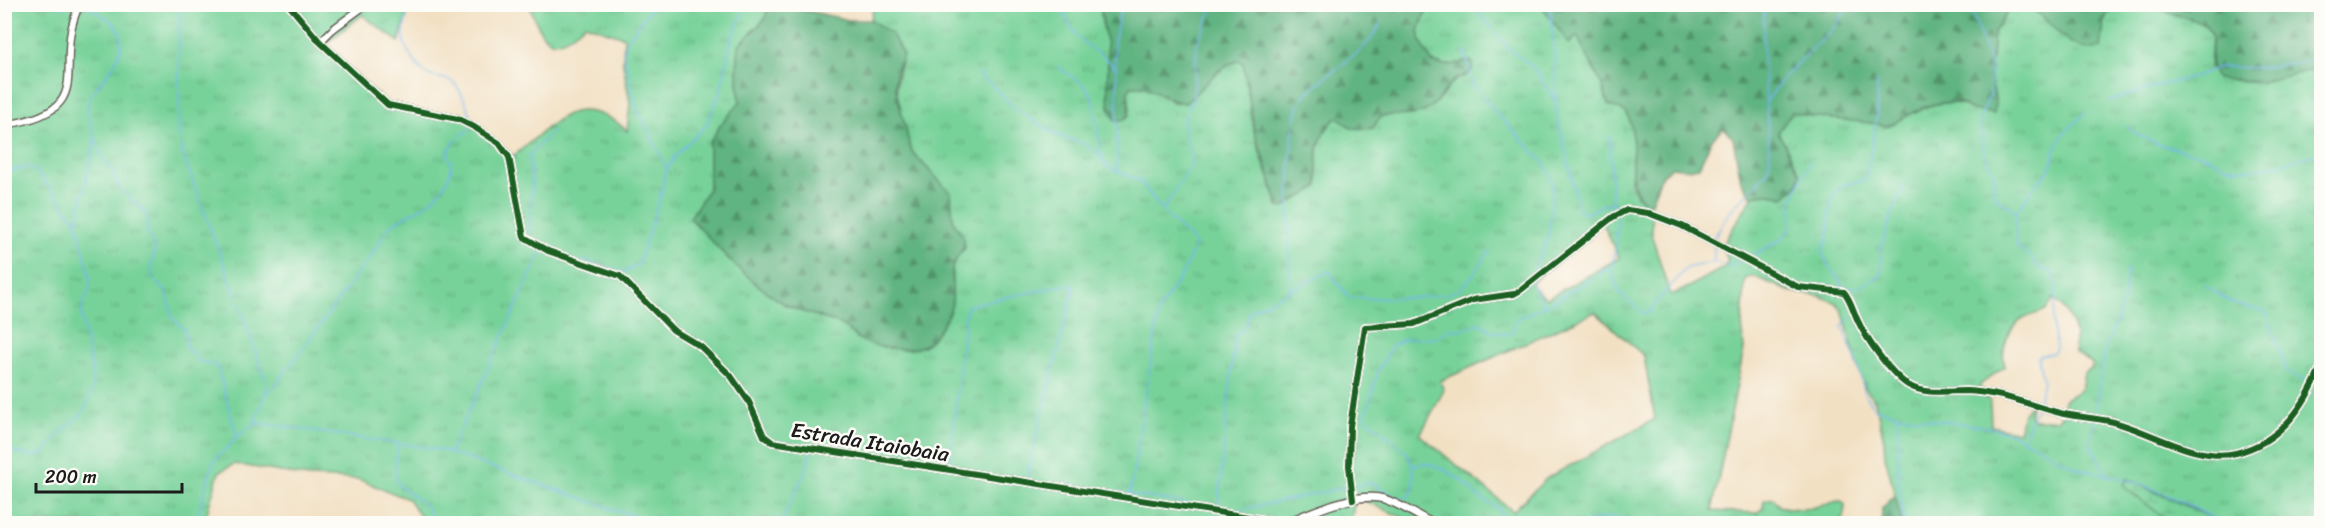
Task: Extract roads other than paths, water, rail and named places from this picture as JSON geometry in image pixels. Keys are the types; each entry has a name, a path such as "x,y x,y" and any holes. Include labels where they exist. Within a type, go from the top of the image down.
{"street":[{"path":"4,125 40,116 60,104 66,94 69,81 69,35 80,4"},
{"name":"Estrada Itaiobaia","path":"288,4 320,42 388,105 458,119 474,126 499,143 508,157 524,237 548,251 620,276 673,330 706,351 731,376 749,402 764,436 772,442 1289,523"},
{"path":"320,42 333,29 367,4"},
{"path":"1353,500 1349,466 1350,426 1365,327 1414,324 1473,300 1514,294 1613,217 1627,210 1641,211 1682,225 1798,287 1844,292 1863,331 1890,368 1908,385 1923,391 1970,392 1999,396 2063,413 2110,421 2192,450 2224,455 2252,447 2287,425 2298,411 2322,365"},
{"path":"1289,523 1353,500 1380,498 1436,524"}],"waterway":[{"path":"55,4 65,7 76,4"},
{"path":"84,4 113,23 121,35 119,54 114,64 89,97 87,111 101,156 112,171 119,187 145,212 148,222 147,233 155,248 151,265 153,279 167,293 172,317 185,330 187,351 194,352 198,361 215,365 218,369 236,433 235,440"},
{"path":"179,4 179,134 182,153 266,382 266,393 254,424"},
{"path":"409,4 404,32 407,50 425,73 448,80 458,88 469,111 471,121"},
{"path":"654,4 625,43 624,56 637,108 667,169"},
{"path":"584,260 624,272 638,265 661,195 665,173 675,156 706,125 720,93 731,41 744,9 743,4"},
{"path":"1059,4 1078,37 1115,68"},
{"path":"1117,171 1117,79 1114,43 1121,4"},
{"path":"1163,210 1191,165 1191,155 1183,123 1187,109 1193,101 1197,44 1214,4"},
{"path":"1472,4 1510,50 1535,69 1555,101"},
{"path":"1550,4 1556,110 1579,209 1585,214 1612,203"},
{"path":"1714,240 1731,210 1766,174 1770,160 1763,53 1764,4"},
{"path":"1766,102 1785,76 1833,29 1850,4"},
{"path":"1969,4 1990,63 1991,93 1980,119 1984,153 1995,177 1993,192 1999,200 2016,211"},
{"path":"1290,290 1289,189 1297,111 1303,98 1312,88 1368,43 1381,21"},
{"path":"1465,52 1472,83 1499,116 1544,163 1551,177 1553,191 1548,238 1530,279"},
{"path":"2109,101 2191,78 2219,67 2259,68 2322,59"},
{"path":"1058,67 1083,84 1092,96 1102,157"},
{"path":"977,74 1029,118 1057,135 1084,144 1096,152 1108,167 1142,182 1160,209 1194,242 1194,249 1181,276 1159,310 1130,493"},
{"path":"1848,293 1827,263 1822,250 1828,238 1833,196 1843,185 1862,181 1867,176 1877,114 1877,81"},
{"path":"2038,405 2043,381 2038,358 2041,355 2053,353 2056,349 2053,325 2056,288 2050,271 2038,268 2031,257 2017,246 2015,240 2016,213 2032,189 2049,171 2059,139 2086,112"},
{"path":"2127,127 2153,142 2205,155 2226,166 2241,169 2276,165 2322,153"},
{"path":"266,393 275,386 378,246 388,228 429,203 441,190 451,170 447,154 454,142 469,129"},
{"path":"529,236 532,185 529,155 553,131"},
{"path":"1610,136 1612,203 1616,212"},
{"path":"4,448 25,455 42,455 64,429 83,413 92,392 92,373 82,319 82,306 90,288 90,276 77,223 95,138"},
{"path":"1748,258 1780,240 1791,228 1792,199 1810,162"},
{"path":"4,172 28,167 36,171 77,222"},
{"path":"1848,288 1860,287 1881,274 1881,248 1905,184"},
{"path":"1617,219 1616,246 1611,270 1619,293 1644,314 1651,311 1686,268 1714,262 1731,266 1741,261"},
{"path":"1714,245 1714,261"},
{"path":"1218,506 1235,335 1245,328 1250,311 1329,271 1349,298 1408,298 1440,295 1461,288 1490,251"},
{"path":"450,452 541,252"},
{"path":"1355,487 1370,482 1398,498 1406,498 1412,493 1413,472 1407,453 1365,417 1379,369 1393,345 1405,339 1437,338 1449,329 1462,330 1480,323 1494,332 1509,334 1513,331 1515,321 1519,318 1555,301 1607,269 1611,270"},
{"path":"2095,417 2105,348 2123,305 2127,269"},
{"path":"1532,283 1544,305"},
{"path":"949,467 966,309 970,305 1065,285 1074,286 1026,479"},
{"path":"2204,285 2232,303 2266,312 2287,372 2310,383"},
{"path":"1851,316 1842,326 1857,363 1866,397 1874,408 1905,416 2010,433 2076,467 2117,477 2162,493 2224,524"},
{"path":"2315,384 2322,388"},
{"path":"2024,438 2036,409"},
{"path":"1898,414 1899,486 1904,524"},
{"path":"2094,422 2090,445 2107,474"},
{"path":"195,524 214,460 248,427 259,423 441,450 662,524"},
{"path":"398,443 396,480 401,487 426,506 436,524"},
{"path":"780,524 806,470 811,451"},
{"path":"1413,466 1425,463 1443,469 1465,483 1477,496 1499,509 1504,524"},
{"path":"1063,484 1235,511 1347,487"},
{"path":"1581,524 1607,517 1630,519"}]}
